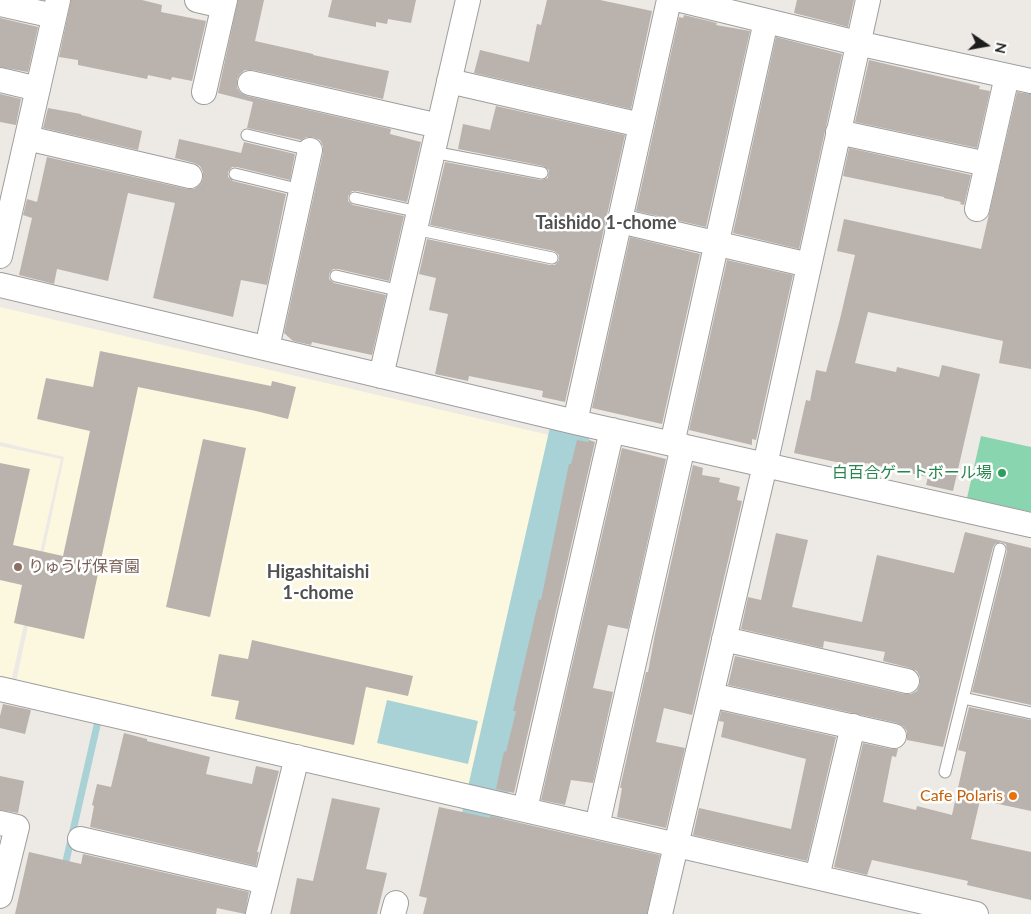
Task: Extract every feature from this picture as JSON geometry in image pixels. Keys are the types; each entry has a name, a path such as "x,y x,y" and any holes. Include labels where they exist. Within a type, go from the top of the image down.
{"street":[{"path":"197,0 224,3 204,92"},
{"path":"381,376 468,0"},
{"path":"575,422 669,0"},
{"path":"681,0 857,44 1031,81"},
{"path":"660,914 765,465 868,0"},
{"path":"0,4 56,8 0,256"},
{"path":"597,826 678,445 717,244 766,21"},
{"path":"977,209 1007,76"},
{"path":"0,80 38,89"},
{"path":"449,81 641,125"},
{"path":"250,83 439,126"},
{"path":"838,132 987,164"},
{"path":"26,138 190,176"},
{"path":"267,348 310,150"},
{"path":"620,221 809,265"},
{"path":"0,285 575,422 1031,525"},
{"path":"525,809 612,430"},
{"path":"724,639 907,681"},
{"path":"0,689 976,914"},
{"path":"711,695 894,736"},
{"path":"817,877 853,726"},
{"path":"258,914 297,756"},
{"path":"0,823 17,827 0,896"},
{"path":"80,839 266,882"}],"lane":[{"path":"247,135 310,150"},
{"path":"433,152 542,173"},
{"path":"235,174 301,190"},
{"path":"354,198 417,220 552,258"},
{"path":"336,276 400,291"},
{"path":"945,772 1000,549"},
{"path":"963,698 1031,713"}],"shaded area":[{"path":"0,307 562,438 482,789 16,682 64,457 0,442"},
{"name":"りゅうげ保育園","path":"0,446 61,459 12,678 0,676"}],"green space":[{"name":"白百合ゲートボール場","path":"981,436 1031,447 1031,512 967,498"}],"water":[{"path":"387,700 478,721 468,764 377,743"}],"building":[{"path":"71,0 142,0 162,5 161,12 206,21 192,81 172,77 171,80 148,75 147,79 78,65 78,60 59,57"},
{"path":"238,0 264,0 255,41 389,71 383,99 253,70 245,70 237,79 237,88 241,93 247,96 391,129 390,134 421,142 407,202 357,191 352,191 348,196 348,201 353,205 404,216 389,281 338,269 333,269 329,274 329,279 334,283 386,295 372,355 312,342 311,345 293,341 284,333 323,146 320,140 313,137 306,137 301,140 247,128 253,102 218,93"},
{"path":"332,0 416,0 411,23 388,19 387,24 376,22 376,27 328,17"},
{"path":"547,0 600,0 652,11 631,109 474,73 480,50 529,62 537,24 541,25"},
{"path":"797,0 854,0 848,27 794,13"},
{"path":"684,15 717,23 716,25 750,31 706,227 636,211 679,17 683,18"},
{"path":"0,18 38,27 28,72 0,67"},
{"path":"776,37 842,54 799,249 733,233"},
{"path":"869,60 980,86 979,89 990,91 977,148 855,122"},
{"path":"1017,92 1031,94 1031,369 999,363 1003,341 868,312 855,363 896,372 897,367 939,377 942,365 980,374 953,491 926,485 928,477 866,463 864,468 794,453 806,400 810,401 816,370 826,372 855,255 837,251 844,219 981,249"},
{"path":"0,94 21,99 16,125 0,122"},
{"path":"496,106 625,135 565,402 542,397 543,391 469,376 468,381 435,374 448,314 429,310 436,278 419,274 427,239 550,265 555,265 559,260 559,255 554,251 430,225 445,162 541,180 548,178 549,170 543,166 458,149 463,124 490,130"},
{"path":"48,108 81,114 142,131 138,150 43,128"},
{"path":"179,139 241,153 244,142 295,154 290,180 237,167 232,167 228,172 228,177 233,181 286,194 267,285 241,280 233,317 153,298 175,203 128,193 108,281 57,269 54,284 19,275 32,218 23,215 27,199 37,202 47,157 194,189 200,185 203,179 203,172 200,166 194,163 175,158"},
{"path":"849,148 971,175 964,205 960,204 961,202 944,197 843,176"},
{"path":"630,237 700,254 662,424 592,408"},
{"path":"727,260 793,275 756,440 752,439 752,445 689,430"},
{"path":"100,351 271,386 272,381 296,387 288,419 138,387 84,639 14,623 22,585 0,580 0,463 30,469 13,545 63,556 90,431 37,419 46,378 93,387"},
{"path":"203,439 246,448 210,617 166,607"},
{"path":"577,440 595,442 514,793 496,789 504,751 506,752 516,711 513,711 539,599 541,600 569,464 571,464"},
{"path":"622,448 666,459 628,629 608,625 593,688 613,692 593,783 571,780 565,805 541,800"},
{"path":"693,465 703,468 702,475 720,478 719,482 740,487 737,500 742,501 692,715 664,708 656,742 685,748 666,828 617,817 622,788 620,788 646,672 648,672"},
{"path":"965,532 1031,548 1031,705 972,692 1007,551 1006,544 1001,542 993,547 943,747 907,740 907,731 897,723 728,685 735,656 904,694 911,694 917,691 920,677 917,671 883,661 885,652 824,641 823,648 741,629 748,597 761,600 776,533 808,540 792,607 862,622 877,555 954,573"},
{"path":"252,640 413,676 408,696 366,687 354,745 235,719 239,701 211,696 219,654 248,659"},
{"path":"3,704 31,710 25,734 0,728"},
{"path":"969,707 1031,720 1031,811 980,800 971,839 1031,852 1031,900 967,885 968,881 872,860 867,875 834,867 863,743 898,749 896,757 892,756 883,802 916,810 917,806 952,815 966,752 958,750"},
{"path":"721,711 836,737 807,861 693,835 699,808 791,829 806,759 721,737 724,722 719,721"},
{"path":"124,733 147,739 147,741 210,757 206,774 252,784 256,766 279,771 257,852 259,852 256,866 90,827 94,806 92,805 97,784 111,787"},
{"path":"0,776 24,781 18,813 0,810"},
{"path":"332,798 380,808 366,869 387,873 377,914 290,914 297,878 313,881"},
{"path":"439,807 490,818 490,816 660,855 647,914 423,914 427,898 419,896"},
{"path":"29,852 81,864 83,854 249,892 245,914 217,908 216,914 15,914"}],"waterway":[{"path":"460,914 569,436"},
{"path":"64,870 98,721"}],"place":[{"name":"白百合ゲートボール場","path":"1002,473"},
{"name":"りゅうげ保育園","path":"18,567"},
{"name":"Cafe Polaris","path":"1013,796"}],"district":[{"name":"Taishido 1-chome","path":"606,223"},
{"name":"Higashitaishi 1-chome","path":"318,582"}]}
